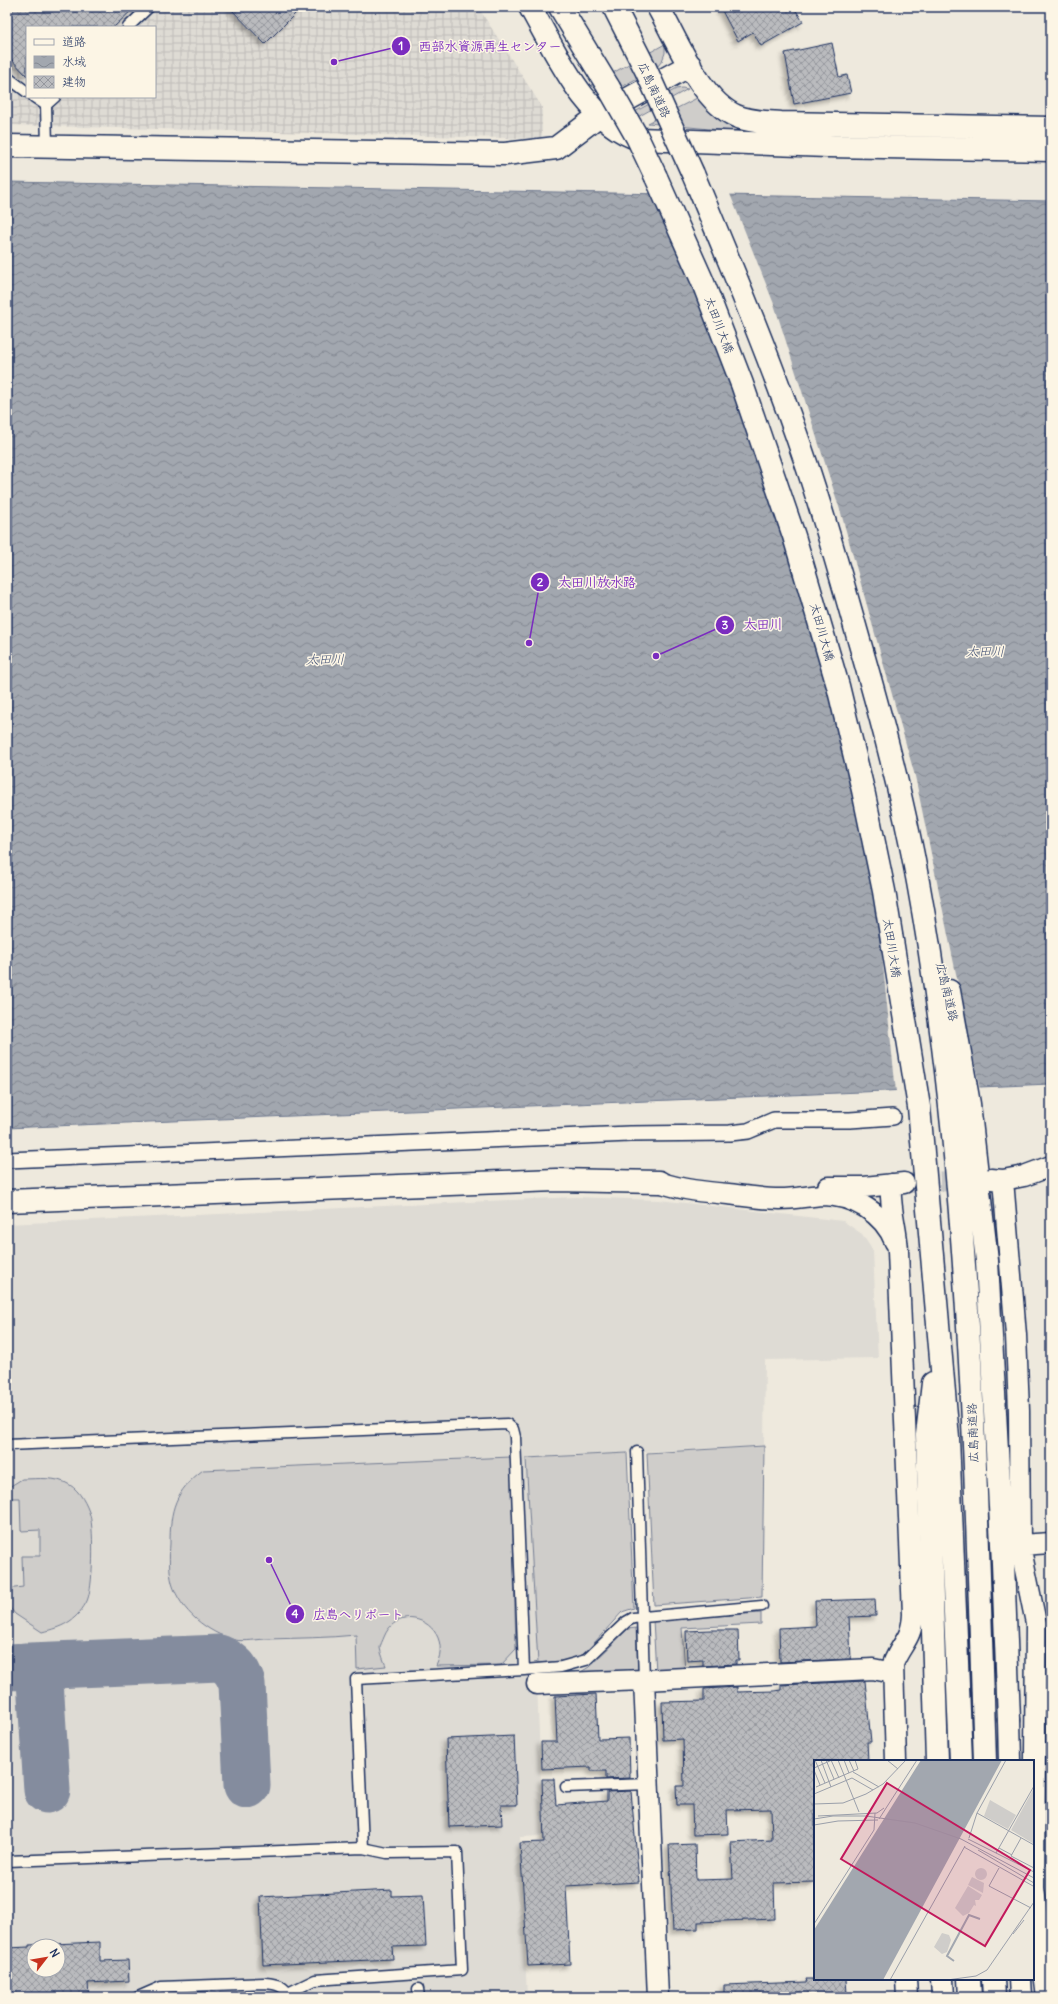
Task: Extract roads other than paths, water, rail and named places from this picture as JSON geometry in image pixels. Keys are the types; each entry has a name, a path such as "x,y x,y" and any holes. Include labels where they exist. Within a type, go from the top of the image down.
{"main road":[{"path":"530,7 580,93 600,114 626,135 639,139 828,146 1051,150"},
{"name":"太田川大橋","path":"560,7 637,137 702,280 742,384 794,536 838,686 863,790 884,891 919,1107"},
{"name":"広島南道路","path":"614,7 646,70 693,174 760,337 806,462 830,538 872,686 897,786 918,881 949,993 960,1105 961,1221 969,1338 985,1760"},
{"path":"658,7 703,88 718,106 736,116 750,120 781,123 1051,128"},
{"path":"7,146 504,154 556,148 600,114 690,65"},
{"path":"960,1105 980,1186 990,1320 1003,1563 1010,1760"},
{"name":"広島南道路","path":"919,1107 937,1336 948,1438 961,1760"},
{"path":"7,1201 556,1180 659,1182"},
{"path":"937,1336 927,1435 937,1760"},
{"path":"942,1980 943,1997"},
{"path":"969,1980 970,1997"},
{"path":"993,1980 994,1997"},
{"path":"1020,1980 1021,1997"}],"street":[{"path":"7,1160 630,1134 722,1133 748,1131 774,1120 850,1120 893,1117"},
{"path":"1047,1997 1034,1888 1036,1622 1020,1544 1019,1411 1016,1342 997,1180 1024,1176 1051,1166"},
{"path":"659,1182 680,1180 738,1185 822,1187 897,1184 890,1202 895,1217 898,1251 913,1620 909,1638 897,1654 893,1664 896,1760"},
{"path":"659,1182 678,1189 762,1198 788,1199 822,1195 841,1197 860,1205 880,1219 891,1233 898,1251"},
{"path":"1020,1544 1051,1543"},
{"path":"530,1677 644,1680 873,1669 893,1673"},
{"path":"644,1680 658,1997"},
{"path":"1008,1720 1016,1734 1023,1740 1035,1744"},
{"path":"906,1980 907,1997"}],"lane":[{"path":"129,26 149,7"},
{"path":"9,80 26,91"},
{"path":"36,98 46,105"},
{"path":"47,146 46,105 54,98"},
{"path":"7,1445 507,1424 513,1429 515,1437 530,1677"},
{"path":"637,1452 644,1680"},
{"path":"363,1848 356,1679 530,1677 586,1660 626,1622 642,1616 762,1606"},
{"path":"566,1787 648,1784"},
{"path":"7,1861 363,1848 387,1853 457,1852 462,1970 315,1980 289,1995 284,1988 277,1984 265,1983 161,1987 138,1997"}],"water":[{"path":"7,182 1051,201 1051,1084 7,1128"}],"tunnel":[{"path":"910,1183 974,1180"}],"place":[{"name":"西部水資源再生センター","path":"334,62"},
{"name":"太田川放水路","path":"529,643"},
{"name":"太田川","path":"656,656"},
{"name":"広島ヘリポート","path":"269,1560"}]}
